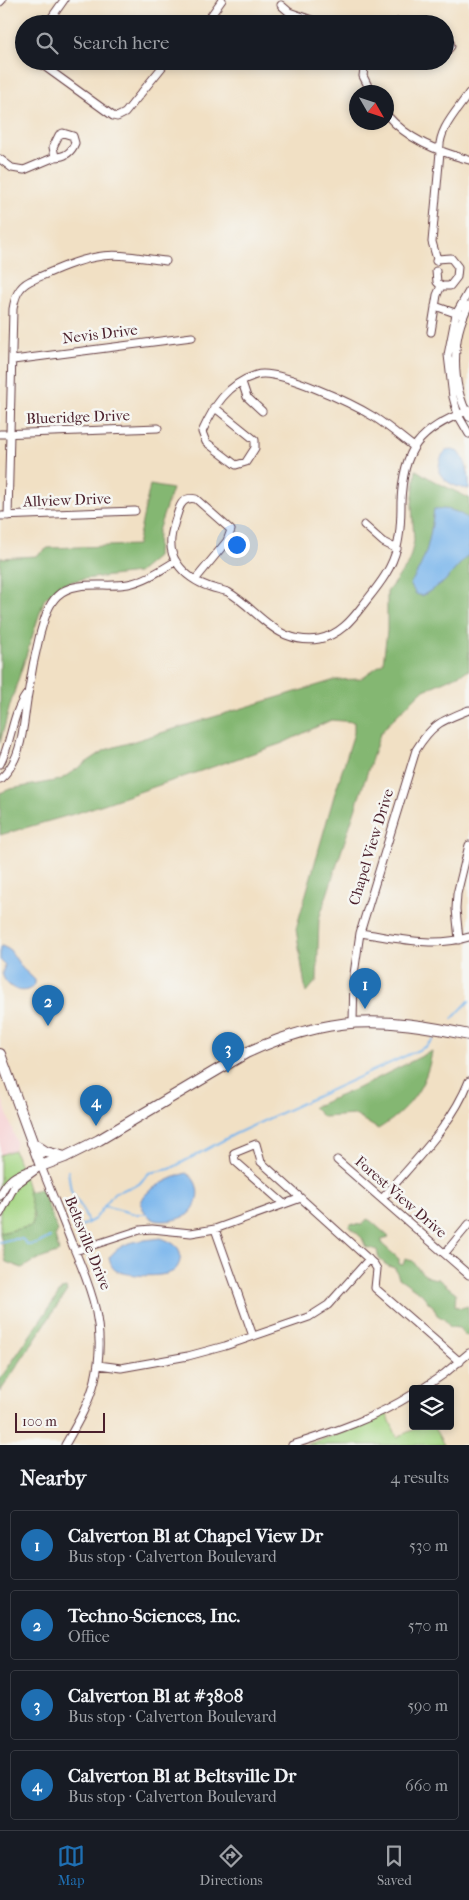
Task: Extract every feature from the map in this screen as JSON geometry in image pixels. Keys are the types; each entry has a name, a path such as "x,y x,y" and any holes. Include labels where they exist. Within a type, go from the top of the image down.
{"street":[{"path":"53,15 64,0"},
{"path":"211,15 222,0"},
{"path":"281,5 289,12 297,15"},
{"path":"49,70 117,118 125,113 160,70"},
{"path":"364,70 363,76 368,85"},
{"path":"436,271 437,282 441,286 450,286 457,277 458,267 451,258 437,260 432,242 440,152 439,143 441,136 469,93"},
{"path":"394,122 406,133 440,152 469,160"},
{"path":"0,159 12,168 24,170 55,157"},
{"path":"8,516 14,299 25,283 74,263 97,257 166,261"},
{"path":"431,332 435,306 441,286"},
{"path":"469,291 448,355 453,397 458,415 469,434"},
{"path":"195,580 227,540 231,530 196,499 186,499 180,506 169,544 176,561 195,580 229,593 285,635 307,640 320,639 338,632 352,619 379,585 393,560 400,529 402,480 405,464 414,447 433,427 458,415 468,413 460,396 456,372 456,346 460,315 469,305"},
{"path":"435,306 460,315"},
{"name":"Nevis Drive","path":"12,360 192,337"},
{"path":"214,407 255,440 255,448 246,462 236,465 206,442 202,432 214,407 232,387 257,374 282,377 297,382 372,416 414,447"},
{"path":"242,382 247,397 262,411"},
{"name":"Blueridge Drive","path":"0,434 158,428"},
{"name":"Allview Drive","path":"0,516 135,511"},
{"path":"364,525 383,542 397,548"},
{"path":"0,764 10,757 22,738 28,693 44,620 49,606 58,595 78,587 127,584 139,581 176,561"},
{"path":"1,778 7,773 18,707 28,693"},
{"name":"Chapel View Drive","path":"353,1022 354,974 360,933 416,750 434,726 469,710"},
{"path":"459,940 456,909 457,894 469,846"},
{"path":"360,933 417,942 459,940 469,937"},
{"path":"0,1196 4,1187 16,1174 65,1158 246,1054 300,1032 323,1026 353,1022 417,1024 469,1035"},
{"name":"Beltsville Drive","path":"0,1054 32,1143 76,1251 95,1304 99,1329 98,1365 95,1380 86,1407 64,1445"},
{"path":"382,1199 449,1119 469,1081"},
{"path":"32,1143 46,1152 65,1158"},
{"path":"284,1204 235,1162 234,1153 256,1144 260,1162 369,1259 377,1269 375,1288 460,1362"},
{"name":"Forest View Drive","path":"337,1160 469,1275"},
{"path":"1,1209 15,1185 41,1166"},
{"path":"76,1251 140,1230 152,1229 191,1233 215,1229 301,1198"},
{"path":"445,1253 469,1224"},
{"path":"215,1229 253,1336"},
{"path":"98,1365 121,1368 202,1353 309,1317 322,1311 369,1259"},
{"path":"428,1385 460,1362 469,1353"},
{"path":"292,1445 354,1424 409,1396"}],"shaded area":[{"path":"0,1092 16,1141 14,1150 0,1155"}],"green space":[{"path":"416,470 469,498 469,670 422,691 380,734 319,919 317,980 306,993 296,929 354,733 354,722 331,720 283,743 77,813 0,835 0,793 10,789 60,780 105,750 335,680 360,679 383,663 387,631 387,592 409,563 414,541 412,504"},
{"path":"150,485 172,489 158,531 157,557 138,573 83,579 61,584 44,600 10,705 0,743 0,558 36,556 48,548 137,545"},
{"path":"432,1051 426,1076 421,1087 407,1106 378,1129 355,1115 323,1117 313,1107 356,1089"},
{"path":"14,1150 31,1198 32,1226 0,1233 0,1155"},
{"path":"41,1189 58,1231 55,1236 59,1252 32,1262 22,1268 6,1262 0,1233 32,1226 34,1217 28,1192"},
{"path":"367,1219 389,1237 382,1239 382,1244 399,1259 399,1264 403,1265 405,1259 413,1261 423,1273 438,1279 456,1293 455,1306 461,1308 468,1306 469,1335 465,1335 459,1328 450,1327 444,1319 437,1315 433,1306 422,1294 399,1278 395,1268 383,1262 377,1250 366,1247 362,1238 349,1226 351,1224 362,1225"},
{"path":"66,1288 67,1291 0,1392 0,1379 62,1289"},
{"path":"387,1414 397,1437 413,1430 435,1430 444,1445 306,1445 358,1427"}],"water":[{"path":"449,449 459,452 466,465 469,489 452,484 439,472 441,459"},
{"path":"434,509 453,511 469,520 469,554 444,582 422,596 416,594 410,584 416,575 427,548"},
{"path":"2,946 10,950 22,968 35,980 35,984 31,988 21,991 7,983 2,973 5,965 0,960 0,947"},
{"path":"186,1173 195,1182 198,1193 192,1211 184,1217 171,1220 158,1221 150,1217 142,1205 142,1200 146,1194 163,1183"},
{"path":"161,1238 172,1243 180,1251 179,1264 172,1272 152,1276 137,1275 122,1273 112,1266 109,1258 120,1248 132,1242"}],"waterway":[{"path":"452,1019 469,1001"},
{"path":"76,1229 95,1219 114,1193 139,1184 149,1173 170,1169 235,1134 425,1047 433,1040"},
{"path":"68,1171 71,1191 82,1208 88,1223"},
{"path":"104,1206 135,1214 146,1214"},
{"path":"0,1242 22,1239 28,1245 37,1244 50,1237"}],"place":[{"name":"Calverton Bl at Chapel View Dr","path":"365,1009"},
{"name":"Techno-Sciences, Inc.","path":"48,1026"},
{"name":"Calverton Bl at #3808","path":"228,1073"},
{"name":"Calverton Bl at Beltsville Dr","path":"96,1126"}]}
